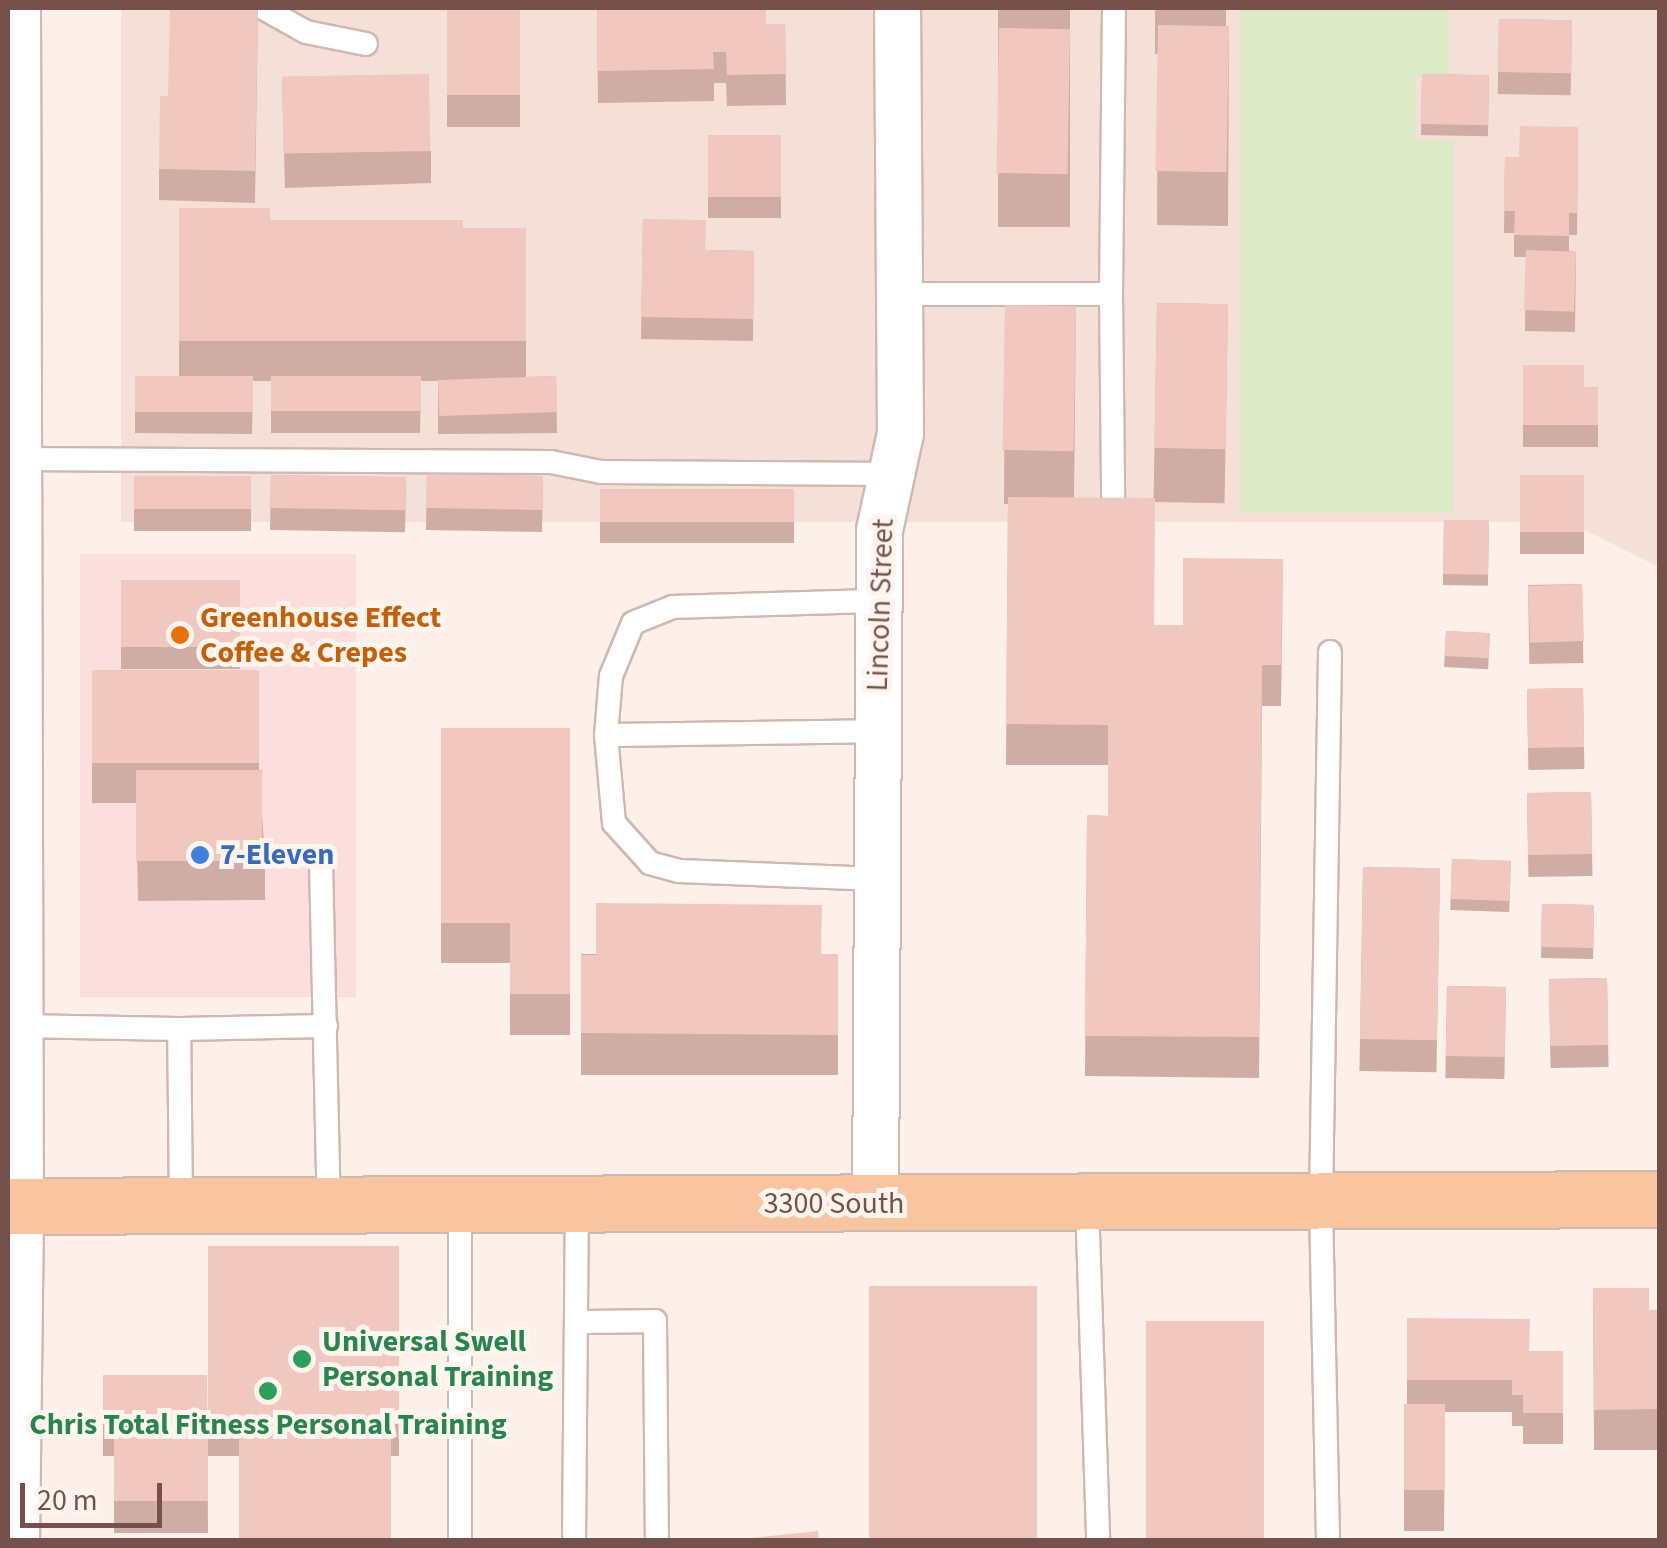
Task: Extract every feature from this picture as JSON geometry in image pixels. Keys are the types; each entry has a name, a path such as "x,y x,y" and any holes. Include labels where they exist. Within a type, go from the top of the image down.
{"main road":[{"name":"3300 South","path":"11,1206 1660,1199"}],"street":[{"path":"11,1540 11,1206 17,1026 11,611 12,8"},
{"name":"Lincoln Street","path":"875,1203 879,530 900,433 897,8"}],"lane":[{"path":"263,8 306,32 366,44"},
{"path":"1113,498 1114,8"},
{"path":"898,294 1111,294"},
{"path":"13,458 551,462 600,472 891,474"},
{"path":"877,879 679,871 650,863 614,824 606,735 611,676 633,623 673,607 878,602"},
{"path":"1328,1540 1321,1201 1330,652"},
{"path":"606,735 878,731"},
{"path":"321,864 329,1206"},
{"path":"17,1026 326,1026"},
{"path":"179,1029 181,1206"},
{"path":"1087,1202 1098,1540"},
{"path":"574,1540 576,1205"},
{"path":"460,1206 460,1540"},
{"path":"576,1322 655,1321 656,1540"}],"shaded area":[{"path":"121,8 1659,8 1659,567 1569,522 121,522"},
{"path":"80,554 356,554 356,997 80,997"}],"green space":[{"path":"1240,8 1449,8 1449,76 1416,77 1416,140 1453,141 1453,513 1240,513"}],"building":[{"path":"170,8 258,8 255,171 159,169 160,96 168,96"},
{"path":"447,8 520,8 520,95 447,95"},
{"path":"597,8 766,8 766,24 785,24 786,74 727,75 726,52 713,52 714,69 598,71"},
{"path":"1499,19 1572,20 1571,73 1498,72"},
{"path":"1158,25 1229,26 1226,172 1155,171"},
{"path":"999,28 1070,29 1067,174 996,173"},
{"path":"429,74 430,151 283,154 282,77"},
{"path":"1422,74 1489,75 1488,125 1421,124"},
{"path":"1520,126 1578,127 1577,213 1569,213 1569,236 1514,235 1515,211 1504,211 1505,157 1519,157"},
{"path":"708,135 781,135 781,197 708,197"},
{"path":"179,208 270,208 270,220 463,220 463,228 526,228 526,341 179,341"},
{"path":"643,219 706,220 705,250 754,251 753,319 641,317"},
{"path":"1526,250 1576,252 1574,312 1524,310"},
{"path":"1157,303 1228,304 1225,449 1154,448"},
{"path":"1005,305 1076,306 1073,451 1002,450"},
{"path":"1523,365 1584,365 1584,387 1598,387 1598,425 1523,425"},
{"path":"135,376 253,376 253,412 135,412"},
{"path":"271,376 421,376 421,411 271,411"},
{"path":"556,376 557,412 439,416 438,380"},
{"path":"427,474 543,476 542,510 426,508"},
{"path":"271,475 406,477 405,510 270,508"},
{"path":"1520,475 1584,475 1584,532 1520,532"},
{"path":"134,476 251,476 251,509 134,509"},
{"path":"600,489 794,489 794,522 600,522"},
{"path":"1008,497 1155,498 1154,625 1183,625 1183,558 1283,559 1281,665 1262,665 1259,1037 1085,1036 1087,815 1108,816 1108,725 1006,724"},
{"path":"1444,520 1489,521 1488,575 1443,574"},
{"name":"Greenhouse Effect Coffee & Crepes","path":"121,580 240,580 240,647 121,647"},
{"path":"1582,584 1584,641 1530,643 1528,586"},
{"path":"1446,631 1490,633 1489,658 1445,656"},
{"path":"92,670 259,670 259,763 92,763"},
{"path":"1583,688 1584,747 1528,748 1527,689"},
{"path":"441,728 570,728 570,994 510,994 510,923 441,923"},
{"path":"136,770 262,770 262,861 136,861"},
{"path":"1591,792 1592,854 1528,855 1527,793"},
{"path":"1452,859 1511,861 1510,901 1451,899"},
{"path":"1363,867 1440,868 1437,1040 1360,1039"},
{"path":"596,903 822,905 821,954 838,954 838,1035 581,1033 581,955 596,955"},
{"path":"1542,904 1594,905 1593,948 1541,947"},
{"path":"1607,978 1608,1045 1550,1046 1549,979"},
{"path":"1447,986 1506,987 1505,1057 1446,1056"},
{"path":"208,1246 399,1246 399,1416 208,1416"},
{"path":"869,1286 1037,1286 1037,1540 869,1540"},
{"path":"1593,1288 1649,1288 1649,1310 1660,1310 1660,1409 1594,1410"},
{"path":"1407,1318 1530,1319 1529,1351 1563,1351 1563,1413 1523,1413 1523,1395 1512,1395 1512,1380 1407,1380"},
{"path":"1146,1321 1264,1321 1264,1540 1146,1540"},
{"path":"103,1375 207,1375 207,1424 103,1424"},
{"path":"1404,1404 1445,1404 1445,1490 1404,1490"},
{"path":"114,1429 208,1429 208,1501 114,1501"},
{"path":"239,1429 391,1429 391,1540 239,1540"},
{"path":"818,1531 818,1540 732,1540"}],"place":[{"name":"Greenhouse Effect Coffee & Crepes","path":"180,635"},
{"name":"7-Eleven","path":"200,855"},
{"name":"Universal Swell Personal Training","path":"302,1359"},
{"name":"Chris Total Fitness Personal Training","path":"268,1391"}]}
